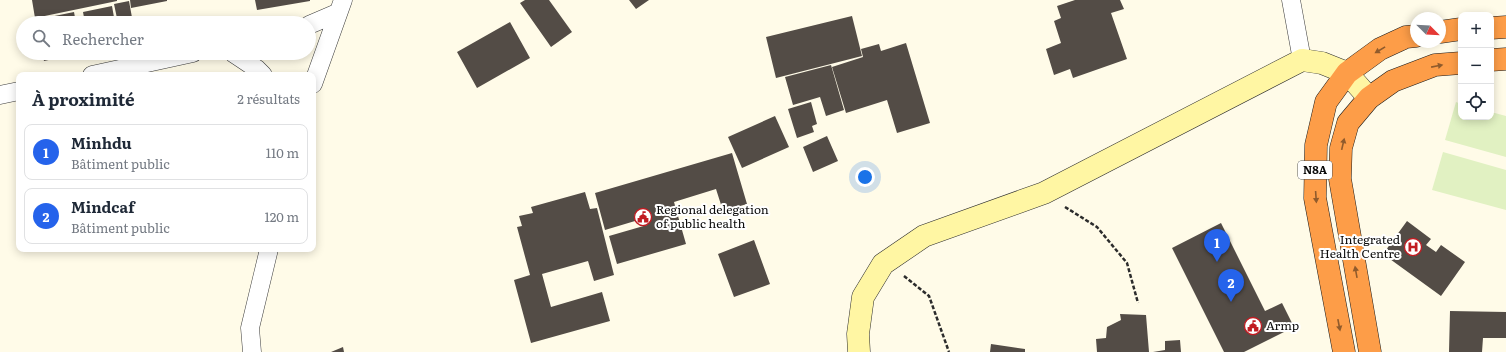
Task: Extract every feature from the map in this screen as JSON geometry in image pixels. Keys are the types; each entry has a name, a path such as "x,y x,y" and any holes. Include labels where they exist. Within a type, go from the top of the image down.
{"highway":[{"path":"1494,28 1506,27"},
{"path":"1446,31 1458,29"},
{"name":"N8A","path":"1344,352 1315,198 1316,145 1326,102 1347,73 1380,49 1410,37"},
{"path":"1494,60 1506,59"},
{"name":"N8A","path":"1370,352 1340,178 1342,148 1348,123 1369,98 1393,81 1435,65 1458,63"}],"street":[{"path":"1291,0 1302,60"},
{"path":"316,20 340,7"},
{"path":"316,75 340,7"},
{"path":"106,72 161,60"},
{"path":"244,60 260,72"},
{"path":"859,352 858,334 863,297 883,264 924,236 1044,193 1302,60 1322,63 1347,73 1369,98"},
{"path":"0,95 16,92"},
{"path":"252,352 250,328 268,252"}],"path":[{"path":"1044,193 1097,228 1112,245 1127,263 1138,303"},
{"path":"883,264 899,273 929,296 949,352"}],"green space":[{"path":"1456,102 1458,103 1458,120 1494,120 1494,113 1506,116 1506,157 1445,140"},
{"path":"1443,152 1506,170 1506,210 1432,190"}],"building":[{"path":"32,0 117,0 45,16 35,16"},
{"path":"130,0 167,0 167,1 131,8"},
{"path":"255,0 310,0 310,1 257,10"},
{"path":"525,0 549,0 572,32 551,47 520,3"},
{"path":"629,0 649,0 636,9"},
{"path":"1075,0 1120,0 1124,9 1111,13 1127,59 1073,78 1070,69 1054,75 1046,49 1061,43 1054,21 1061,18 1057,6"},
{"path":"129,1 132,16 117,16 114,4"},
{"path":"112,6 114,16 84,16 83,12"},
{"path":"74,12 75,16 54,16"},
{"path":"852,16 862,56 776,78 766,37"},
{"path":"510,22 530,58 477,88 457,52"},
{"path":"906,43 930,123 897,133 887,100 846,113 832,67 863,57 861,49 879,44 881,51"},
{"path":"831,65 844,110 826,116 820,97 793,105 785,77"},
{"path":"811,102 817,124 812,126 814,132 797,138 788,109"},
{"path":"775,116 789,147 742,168 728,137"},
{"path":"827,136 838,161 813,172 803,147"},
{"path":"732,153 747,204 723,211 716,189 674,202 686,244 617,264 609,236 647,225 645,218 605,230 595,193"},
{"path":"585,192 590,209 597,208 614,275 594,281 588,261 542,274 551,307 602,292 610,321 531,343 514,280 530,275 517,227 522,226 519,216 533,213 531,207"},
{"path":"1407,221 1431,239 1426,245 1436,252 1441,245 1465,262 1441,296 1383,254"},
{"path":"1221,223 1265,311 1282,303 1294,327 1244,352 1224,352 1172,248"},
{"path":"754,240 770,284 734,297 718,254"},
{"path":"1450,311 1506,312 1506,338 1483,338 1482,352 1449,352"},
{"path":"1120,314 1146,315 1149,352 1097,352 1096,339 1106,338 1107,327 1121,320"},
{"path":"1180,340 1181,352 1153,352 1165,350 1165,341"},
{"path":"991,344 1025,349 1025,352 990,352"},
{"path":"343,347 344,352 331,352"}],"place":[{"name":"Regional delegation of public health","path":"643,217"},
{"name":"Integrated Health Centre","path":"1413,247"},
{"name":"Minhdu","path":"1217,262"},
{"name":"Mindcaf","path":"1231,302"},
{"name":"Armp","path":"1253,326"}]}
